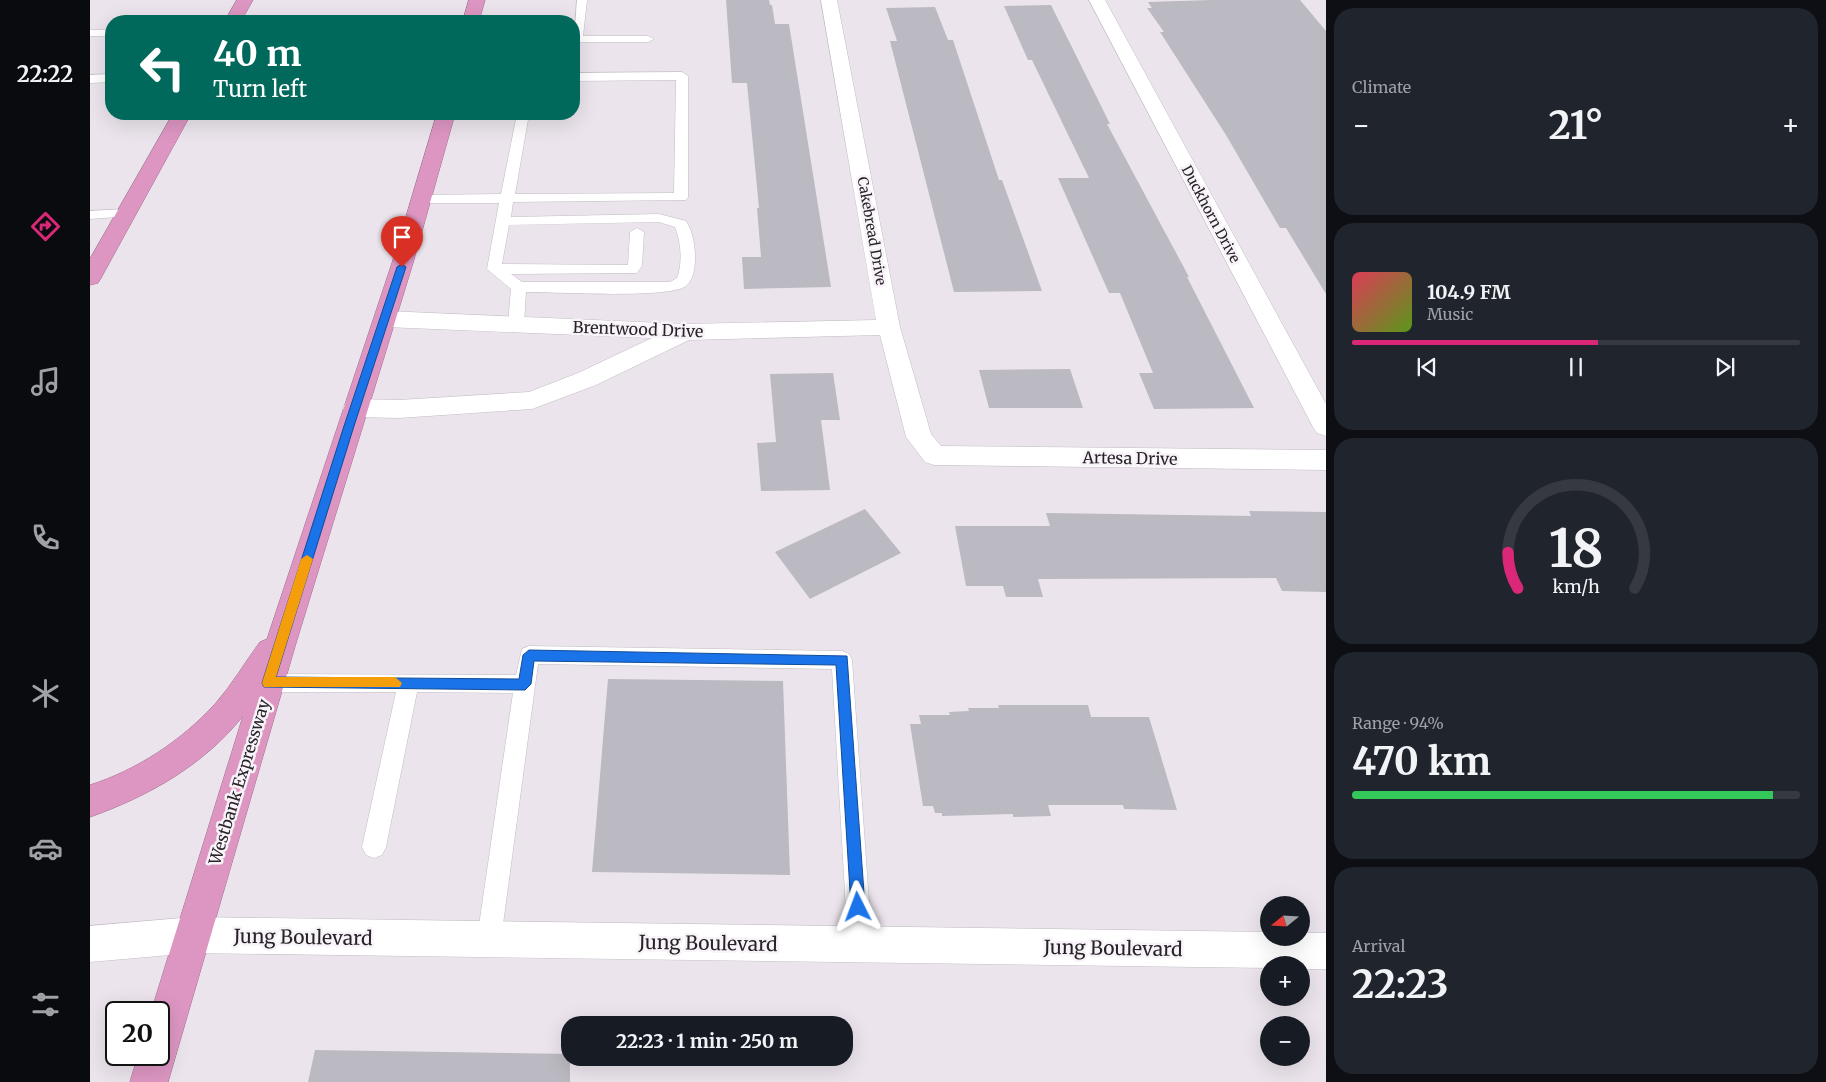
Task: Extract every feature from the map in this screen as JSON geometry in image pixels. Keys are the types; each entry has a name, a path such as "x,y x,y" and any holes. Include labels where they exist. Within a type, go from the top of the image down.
{"highway":[{"path":"237,15 245,0"},
{"path":"473,15 477,0"},
{"path":"90,278 179,120"},
{"name":"Westbank Expressway","path":"170,1013 268,683 355,408 386,318 423,199 444,120"},
{"path":"90,801 105,797 167,765 219,721 284,633"},
{"path":"149,1082 154,1066"}],"street":[{"name":"Cakebread Drive","path":"830,0 889,327 918,437 934,455"},
{"name":"Duckhorn Drive","path":"1097,0 1326,427"},
{"name":"Brentwood Drive","path":"386,318 685,332 889,327"},
{"path":"355,408 399,410 532,400 588,379 685,332"},
{"name":"Artesa Drive","path":"934,455 1326,460"},
{"name":"Jung Boulevard","path":"90,944 193,935 1326,951"}],"lane":[{"path":"579,15 582,0"},
{"path":"90,33 105,33"},
{"path":"580,39 648,39"},
{"path":"423,199 681,197 682,76 580,77"},
{"path":"90,79 105,78"},
{"path":"494,269 522,120"},
{"path":"90,215 126,213"},
{"path":"494,269 518,287 657,288 682,282 687,272 686,232 681,224 659,218 503,221"},
{"path":"494,269 632,270 635,266 637,232"},
{"path":"516,324 518,287"},
{"path":"489,939 529,655 842,660 860,945"},
{"path":"268,683 525,684"},
{"path":"374,847 408,683"}],"building":[{"path":"726,0 769,0 770,5 772,5 775,24 789,24 831,287 744,289 742,257 761,257 757,208 759,208 747,83 732,83"},
{"path":"1300,0 1326,31 1326,294 1286,228 1280,228 1226,135 1160,32 1164,32 1147,8 1152,8 1148,2"},
{"path":"1051,5 1110,124 1107,124 1189,277 1187,277 1254,408 1154,409 1139,373 1153,373 1120,293 1109,293 1058,178 1089,178 1032,60 1028,60 1004,6"},
{"path":"935,7 948,40 953,40 999,180 1002,180 1042,291 954,292 890,41 897,41 886,8"},
{"path":"1070,369 1083,408 989,408 979,370"},
{"path":"833,373 840,420 821,420 830,490 761,491 757,443 776,442 770,374"},
{"path":"865,509 901,553 810,599 775,552"},
{"path":"1249,511 1326,512 1326,592 1282,591 1276,578 1038,579 1043,597 1006,597 1003,586 966,586 955,526 1050,526 1046,513 1251,516"},
{"path":"608,679 783,681 790,875 592,872"},
{"path":"998,705 1088,705 1091,717 1149,717 1177,810 1124,809 1123,805 1048,805 1051,816 1013,817 1013,814 942,816 942,813 935,813 933,806 923,806 910,724 921,724 919,715 950,715 949,712 969,711 968,708 999,708"},
{"path":"315,1050 561,1054 561,1066 570,1066 570,1082 308,1082"}],"slow traffic":[{"path":"307,559 268,683 395,683"}],"route":[{"path":"402,267 349,426 268,683 525,684 529,655 842,660 858,907"}]}
